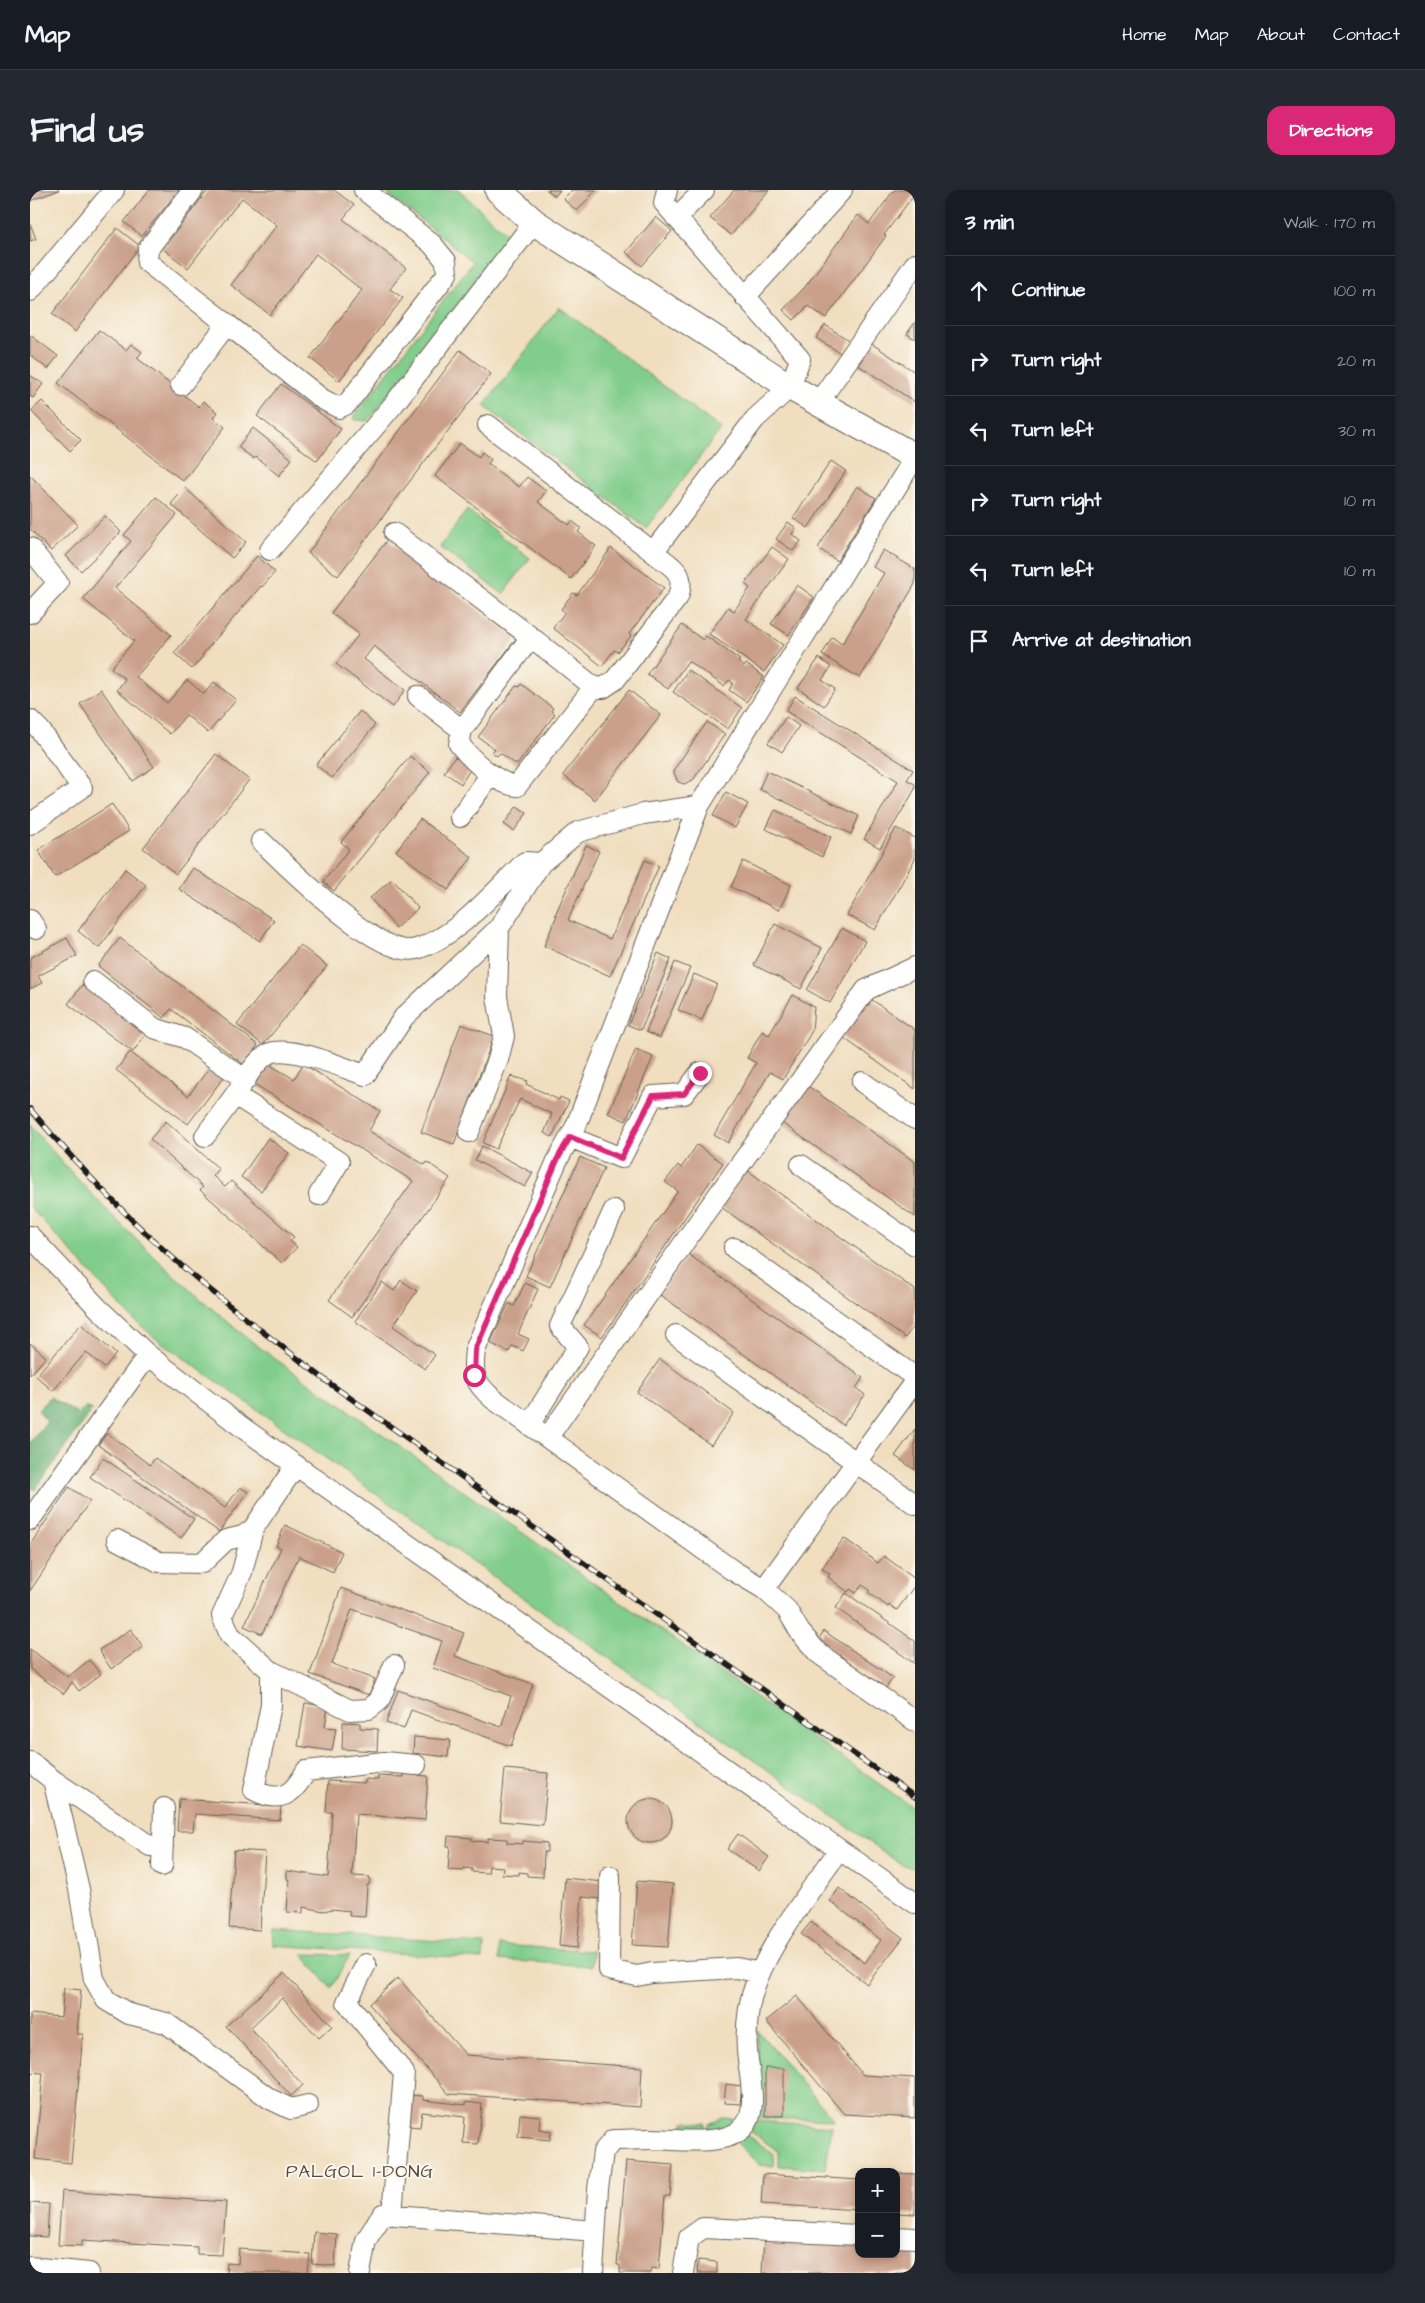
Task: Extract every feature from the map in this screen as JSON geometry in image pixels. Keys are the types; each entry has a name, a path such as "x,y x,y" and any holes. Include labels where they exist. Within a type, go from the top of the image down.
{"main road":[{"path":"498,190 534,222 790,387 915,457"}],"street":[{"path":"30,291 114,190"},
{"path":"193,190 148,249 147,262 322,398 339,408 347,404 447,274 446,261 432,244 364,190"},
{"path":"653,552 755,419 790,387 800,358 664,203 667,190"},
{"path":"676,218 704,190"},
{"path":"745,297 842,190"},
{"path":"270,550 394,404 534,222"},
{"path":"818,403 915,264"},
{"path":"180,385 227,324"},
{"path":"394,533 531,637 594,688 603,688 615,680 678,597 683,584 679,574 488,425"},
{"path":"915,457 700,806 570,1137 557,1160 475,1350 474,1375 479,1387 529,1424 732,1570 764,1589 787,1610 800,1632 818,1653 915,1721"},
{"path":"30,548 58,583 30,613"},
{"path":"531,637 462,730 459,744 470,759 509,786 517,786 577,707 594,688"},
{"path":"418,696 462,730"},
{"path":"30,720 40,730 82,788 30,824"},
{"path":"460,817 491,774"},
{"path":"205,1136 258,1063 270,1053 294,1052 365,1075 404,1017 499,928 541,863 578,832 643,814 700,806"},
{"path":"261,841 316,894 373,936 401,950 416,949 447,934 525,862 541,863"},
{"path":"470,1132 498,1060 504,1036 497,996 499,928"},
{"path":"548,1438 700,1220 866,990 915,966"},
{"path":"93,981 154,1028 185,1038 240,1088 339,1162 319,1195"},
{"path":"570,1137 621,1158 653,1096 684,1094 700,1073"},
{"path":"862,1082 915,1119"},
{"path":"801,1165 915,1245"},
{"path":"529,1424 578,1347 560,1326 614,1210"},
{"path":"30,1236 99,1309 148,1355 243,1428 915,1903"},
{"path":"734,1248 915,1379 764,1589"},
{"path":"676,1335 915,1504"},
{"path":"30,1520 148,1355"},
{"path":"296,1465 253,1529 242,1572 222,1616 230,1635 271,1671 350,1710 369,1709 379,1701 394,1665"},
{"path":"117,1540 159,1562 202,1563 226,1540 243,1536 253,1529"},
{"path":"271,1671 271,1705 254,1790 267,1797 280,1797 298,1786 306,1770 384,1762 416,1764"},
{"path":"30,1762 53,1780 150,1846 163,1846"},
{"path":"53,1780 79,1889 94,1979 106,2000 129,2014 166,2023 270,2100 291,2109 308,2105"},
{"path":"162,1866 164,1808"},
{"path":"593,2273 603,2152 613,2140 717,2139 735,2134 744,2128 750,2117 752,2106 747,2049 750,2008 760,1973 786,1928 839,1850"},
{"path":"610,1876 609,1970 637,1976 652,1973 736,1968 760,1973"},
{"path":"366,1964 347,2002 404,2073 392,2214"},
{"path":"360,2273 366,2240 384,2214 595,2231"},
{"path":"683,2273 689,2238 703,2228 855,2235"},
{"path":"900,2237 915,2238"},
{"path":"30,2267 89,2273"}],"green space":[{"path":"383,190 459,190 508,235 509,239 371,417 367,421 354,420 355,415 473,262"},
{"path":"559,307 721,429 646,528 484,406"},
{"path":"467,510 530,558 503,594 440,547"},
{"path":"30,1125 128,1231 180,1281 255,1344 915,1809 915,1868 902,1865 154,1337 129,1315 30,1207"},
{"path":"50,1397 78,1414 85,1407 92,1410 35,1490 30,1487 30,1443 47,1421 38,1410"},
{"path":"274,1930 484,1944 483,1959 273,1945"},
{"path":"499,1945 593,1951 592,1966 499,1960"},
{"path":"302,1954 350,1955 331,1988"},
{"path":"757,2030 834,2120 756,2118 759,2109"},
{"path":"723,2118 735,2119 723,2128 709,2131 709,2124"},
{"path":"758,2121 832,2126 825,2169 779,2166 779,2152 750,2131"},
{"path":"684,2122 705,2123 705,2131 684,2130"},
{"path":"746,2134 774,2154 773,2166 759,2165 735,2141"}],"building":[{"path":"30,190 59,190 30,201"},
{"path":"149,190 179,190 142,236 124,222"},
{"path":"208,190 334,190 354,205 343,219 406,268 390,289 403,298 339,381 310,358 362,290 316,254 270,315 231,285 277,225 242,198 188,268 163,249"},
{"path":"547,190 560,190 555,196"},
{"path":"572,190 596,190 577,211 563,199"},
{"path":"734,190 769,190 731,235 710,218"},
{"path":"894,190 915,190 915,193 826,318 808,306 794,320 783,310 805,287 858,215 869,224"},
{"path":"656,217 672,231 642,266 626,252"},
{"path":"30,223 36,239 30,241"},
{"path":"117,228 140,246 75,332 52,314"},
{"path":"915,322 915,339 907,334"},
{"path":"825,325 850,341 842,354 816,338"},
{"path":"99,330 126,350 131,344 142,352 137,358 199,407 203,401 217,412 213,418 225,427 183,481 58,383"},
{"path":"30,335 58,356 48,369 30,355"},
{"path":"872,344 915,372 915,402 858,365"},
{"path":"460,350 491,374 338,576 308,553"},
{"path":"30,375 43,384 33,398 30,396"},
{"path":"281,384 341,429 317,461 257,416"},
{"path":"42,401 81,440 70,451 31,411"},
{"path":"253,428 292,459 279,476 256,457 254,459 238,447"},
{"path":"460,443 479,457 482,452 491,459 488,464 519,487 527,477 546,491 538,502 569,525 572,521 581,528 578,532 596,546 571,579 435,476"},
{"path":"831,461 846,471 808,528 793,518"},
{"path":"30,475 78,525 51,551 30,529"},
{"path":"857,486 876,498 837,561 818,548"},
{"path":"185,488 246,542 232,558 171,504"},
{"path":"156,497 177,515 115,588 171,635 136,677 167,703 187,680 204,694 214,682 236,700 208,733 186,715 170,734 117,690 125,679 111,668 134,641 83,599 131,541 124,535"},
{"path":"105,516 121,532 81,571 66,556"},
{"path":"788,522 796,528 792,534 801,541 793,551 776,539"},
{"path":"387,540 516,639 460,712 374,646 364,659 405,690 393,707 336,664 359,634 331,613"},
{"path":"772,547 789,559 746,619 783,645 764,672 709,634 728,607 734,611 750,588 745,584"},
{"path":"611,548 664,588 629,634 631,636 618,652 614,650 602,666 553,628 565,612 561,609 573,593 577,595"},
{"path":"883,550 915,569 915,584 860,678 822,655 832,637 842,644 884,573 873,567"},
{"path":"257,556 275,572 261,586 192,669 174,653"},
{"path":"797,585 814,597 789,635 771,624"},
{"path":"682,625 703,640 706,636 740,660 738,662 744,667 746,664 764,677 746,702 729,690 733,683 729,680 724,686 688,661 668,689 647,674"},
{"path":"819,658 831,667 822,680 835,689 824,706 798,688"},
{"path":"688,670 742,708 728,729 673,692"},
{"path":"521,684 553,708 551,711 555,714 517,765 500,753 497,756 492,752 495,749 478,737 516,686 519,687"},
{"path":"101,689 154,767 133,781 80,704"},
{"path":"629,690 661,715 595,800 563,775"},
{"path":"795,696 913,770 907,780 915,784 915,789 880,848 864,839 898,781 786,711"},
{"path":"360,711 375,725 332,778 316,765"},
{"path":"786,717 799,726 782,752 768,743"},
{"path":"707,722 725,734 693,780 684,784 678,782 674,773 675,768"},
{"path":"216,754 249,780 176,874 143,848"},
{"path":"410,756 430,772 334,891 323,882 349,849 341,842"},
{"path":"455,757 471,768 461,784 444,772"},
{"path":"767,771 859,816 851,834 759,789"},
{"path":"726,792 748,804 735,828 713,816"},
{"path":"112,804 129,831 55,877 38,850"},
{"path":"517,806 527,813 514,831 504,824"},
{"path":"775,810 831,837 822,857 766,829"},
{"path":"420,819 472,857 448,890 396,851"},
{"path":"896,828 915,838 915,859 875,930 847,915"},
{"path":"586,845 599,851 568,920 610,939 645,860 659,866 610,976 544,946 557,915 555,915"},
{"path":"743,861 791,885 779,910 731,887"},
{"path":"193,868 274,920 260,941 179,889"},
{"path":"125,869 146,885 99,948 78,931"},
{"path":"392,879 418,908 396,928 370,898"},
{"path":"775,924 822,948 801,989 754,965"},
{"path":"842,928 865,941 830,1003 807,990"},
{"path":"67,938 77,956 38,976 42,983 30,989 30,958"},
{"path":"120,938 258,1045 243,1064 171,1009 164,1018 98,966"},
{"path":"300,945 327,966 263,1045 237,1025"},
{"path":"658,953 671,959 641,1030 628,1025"},
{"path":"675,962 690,968 660,1038 646,1032"},
{"path":"694,974 717,984 702,1020 678,1010"},
{"path":"82,985 146,1034 133,1052 68,1004"},
{"path":"793,995 814,1007 812,1031 783,1079 770,1072 728,1143 714,1135 756,1063 747,1058 762,1031 769,1035"},
{"path":"868,997 915,1030 915,1089 841,1036"},
{"path":"461,1024 494,1036 454,1144 421,1132"},
{"path":"636,1049 653,1057 626,1121 608,1113"},
{"path":"130,1052 188,1096 213,1063 227,1073 188,1124 116,1070"},
{"path":"267,1063 294,1079 303,1064 380,1111 369,1131 425,1165 427,1162 450,1178 352,1317 329,1300 413,1181 254,1084"},
{"path":"511,1076 528,1081 526,1084 559,1100 560,1097 569,1101 552,1137 544,1133 552,1114 520,1099 496,1149 483,1143"},
{"path":"808,1086 915,1162 915,1217 782,1123"},
{"path":"166,1121 219,1169 213,1176 225,1187 231,1181 294,1237 290,1241 297,1247 282,1263 200,1190 203,1187 150,1139"},
{"path":"268,1138 289,1153 261,1191 241,1177"},
{"path":"697,1145 723,1163 602,1337 584,1325 678,1191 665,1182 678,1165 681,1168"},
{"path":"482,1146 533,1173 525,1187 475,1160"},
{"path":"580,1157 604,1168 550,1287 526,1276"},
{"path":"747,1170 915,1290 915,1324 905,1338 721,1207"},
{"path":"688,1254 863,1378 856,1388 865,1395 843,1425 659,1294"},
{"path":"401,1280 417,1291 393,1326 435,1355 425,1369 355,1321 382,1282 394,1291"},
{"path":"525,1283 538,1289 518,1334 529,1339 523,1351 512,1346 509,1352 490,1343 509,1303 514,1306"},
{"path":"81,1324 116,1354 104,1368 86,1352 53,1391 36,1376"},
{"path":"30,1343 46,1357 30,1375"},
{"path":"660,1359 734,1413 711,1445 637,1392"},
{"path":"915,1429 915,1470 895,1456"},
{"path":"107,1433 150,1465 155,1458 225,1508 240,1487 248,1492 219,1532 98,1445"},
{"path":"103,1458 194,1519 181,1538 90,1477"},
{"path":"69,1487 90,1501 30,1591 30,1545"},
{"path":"285,1525 342,1552 333,1572 299,1556 262,1634 244,1626 281,1548 276,1546"},
{"path":"844,1538 878,1563 884,1556 915,1579 915,1585 897,1610 889,1605 888,1607 862,1585 856,1593 850,1589 848,1592 828,1577 830,1574 822,1568"},
{"path":"341,1588 464,1633 455,1656 533,1684 511,1746 411,1710 404,1729 386,1723 398,1690 501,1727 511,1696 433,1668 442,1641 352,1609 332,1664 375,1679 369,1695 310,1674"},
{"path":"846,1593 915,1641 915,1664 836,1608"},
{"path":"131,1629 143,1647 111,1669 99,1650"},
{"path":"824,1631 893,1678 886,1688 818,1640"},
{"path":"30,1649 68,1677 89,1660 101,1674 79,1691 72,1682 64,1694 30,1669"},
{"path":"305,1703 328,1707 325,1727 336,1728 332,1751 298,1746"},
{"path":"343,1722 360,1723 360,1728 378,1729 377,1751 342,1749"},
{"path":"414,1737 450,1740 448,1757 413,1753"},
{"path":"505,1769 548,1773 543,1825 500,1821"},
{"path":"404,1774 428,1776 425,1820 356,1814 352,1876 370,1877 369,1885 367,1885 365,1917 349,1916 350,1911 332,1909 324,1911 303,1907 303,1913 287,1912 289,1880 287,1879 287,1871 328,1877 332,1812 326,1812 328,1781 365,1783 366,1779 378,1780 378,1776 404,1777"},
{"path":"179,1799 281,1806 280,1820 195,1814 193,1831 177,1831"},
{"path":"646,1799 654,1799 666,1805 672,1821 666,1837 654,1843 646,1843 634,1837 628,1825 628,1817 634,1805"},
{"path":"738,1834 769,1857 759,1871 727,1849"},
{"path":"448,1836 472,1838 472,1841 488,1842 488,1838 507,1839 507,1843 523,1844 523,1841 547,1843 547,1852 544,1852 543,1877 527,1876 527,1873 519,1872 519,1875 502,1874 503,1867 489,1866 488,1873 472,1872 472,1869 464,1868 463,1871 448,1870 450,1846 447,1846"},
{"path":"234,1850 265,1852 260,1930 229,1928"},
{"path":"565,1878 603,1882 601,1899 582,1897 577,1948 559,1946"},
{"path":"637,1881 673,1884 668,1947 632,1945"},
{"path":"839,1888 903,1938 867,1984 801,1934 811,1922 865,1963 881,1940 830,1901"},
{"path":"284,1973 332,2026 319,2038 282,1998 250,2028 303,2085 291,2096 226,2026"},
{"path":"398,1978 466,2055 642,2067 640,2107 449,2094 369,2004"},
{"path":"64,1988 81,1990 77,2034 83,2034 71,2163 35,2159 43,2073 30,2072 30,2014 61,2017"},
{"path":"797,1996 863,2075 915,2078 915,2118 844,2114 766,2021"},
{"path":"765,2068 784,2068 784,2116 765,2116"},
{"path":"726,2084 742,2086 740,2104 724,2103"},
{"path":"411,2095 423,2096 423,2100 466,2105 466,2102 482,2104 478,2144 463,2143 465,2117 422,2112 420,2127 409,2126"},
{"path":"520,2114 540,2116 539,2129 551,2131 550,2140 518,2137"},
{"path":"626,2161 673,2165 670,2196 665,2196 659,2269 651,2268 650,2273 620,2273 620,2265 617,2265"},
{"path":"900,2173 915,2174 915,2214 900,2213"},
{"path":"763,2174 855,2180 855,2210 761,2204"},
{"path":"62,2191 226,2202 222,2255 197,2254 197,2247 82,2240 82,2246 58,2245"},
{"path":"30,2203 49,2204 47,2237 30,2236"},
{"path":"314,2232 337,2234 335,2266 312,2264"},
{"path":"764,2236 855,2242 855,2258 900,2258 900,2244 915,2246 915,2273 762,2273"},
{"path":"239,2249 310,2254 308,2273 226,2273 227,2263 238,2264"},
{"path":"698,2260 717,2262 717,2273 697,2273"}],"railway":[{"path":"30,1109 67,1152 126,1214 206,1286 258,1328 329,1383 915,1797"}],"district":[{"name":"PALGOL 1-DONG","path":"360,2171"}],"route":[{"path":"474,1375 475,1350 557,1160 570,1137 621,1158 653,1096 684,1094 700,1073"}]}
